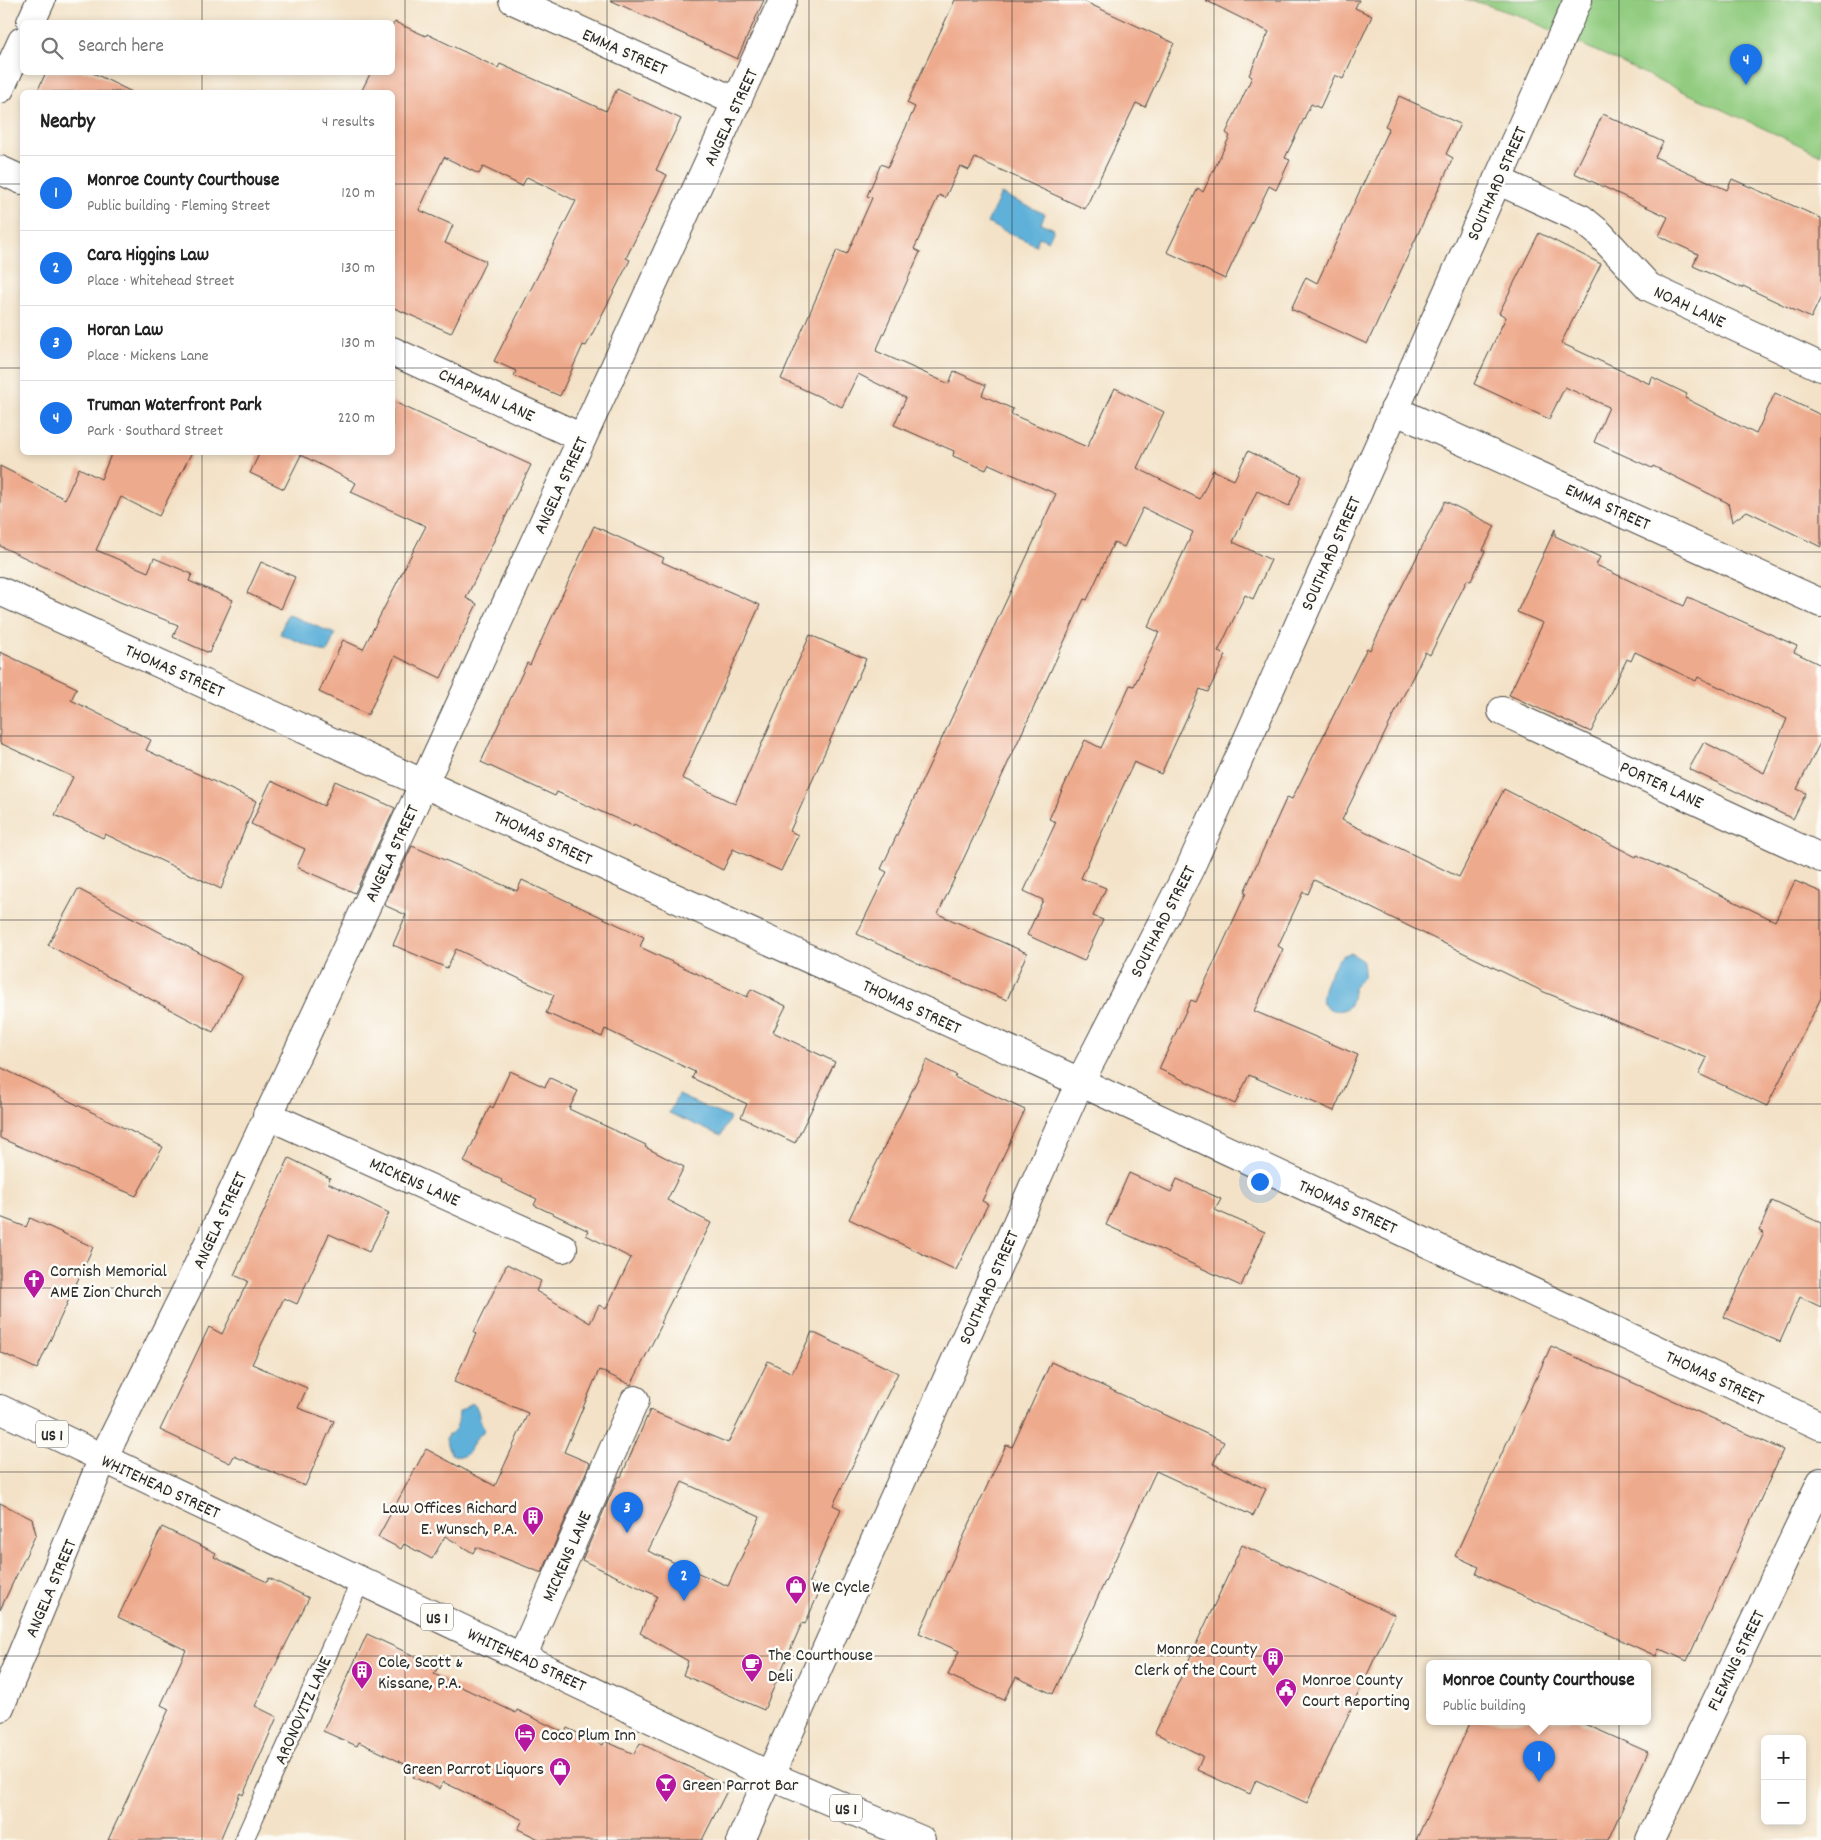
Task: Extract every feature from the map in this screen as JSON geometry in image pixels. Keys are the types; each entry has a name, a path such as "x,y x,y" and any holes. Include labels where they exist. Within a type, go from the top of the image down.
{"street":[{"path":"32,20 41,0"},
{"name":"EMMA STREET","path":"513,0 737,102"},
{"name":"ANGELA STREET","path":"0,1707 103,1458 187,1289 424,783 783,0"},
{"name":"SOUTHARD STREET","path":"741,1840 1080,1082 1190,868 1578,0"},
{"path":"0,89 20,45"},
{"path":"0,170 20,179"},
{"name":"NOAH LANE","path":"1497,180 1582,219 1599,233 1649,287 1821,367"},
{"name":"CHAPMAN LANE","path":"395,352 582,438"},
{"name":"EMMA STREET","path":"1394,410 1821,603"},
{"name":"THOMAS STREET","path":"0,591 1080,1082 1821,1426"},
{"name":"PORTER LANE","path":"1502,711 1821,858"},
{"name":"MICKENS LANE","path":"267,1115 563,1248"},
{"name":"MICKENS LANE","path":"522,1657 635,1400"},
{"name":"WHITEHEAD STREET","path":"0,1409 771,1776 921,1840"},
{"name":"FLEMING STREET","path":"1650,1840 1821,1482"}],"lane":[{"name":"ARONOVITZ LANE","path":"244,1840 361,1580"}],"green space":[{"path":"1464,0 1821,0 1821,155 1520,16 1481,3"}],"water":[{"path":"1001,194 1045,214 1041,223 1054,229 1048,241 1039,237 1036,245 987,223"},
{"path":"287,614 335,634 327,653 280,634"},
{"path":"1351,953 1362,960 1364,967 1363,976 1353,991 1349,1006 1343,1010 1332,1010 1323,1003 1324,988 1340,957"},
{"path":"678,1095 730,1118 721,1136 669,1113"},
{"path":"472,1403 478,1411 484,1428 483,1432 478,1436 466,1454 457,1456 450,1453 446,1440 448,1435 455,1429 459,1412"}],"building":[{"path":"610,0 764,0 737,59"},
{"path":"955,0 1081,0 1174,43 1145,107 1136,103 1085,209 975,158 969,170 960,166 945,198 939,195 914,249 920,252 876,351 949,384 954,371 986,385 982,395 1013,409 1011,414 1087,447 1115,388 1164,412 1137,468 1200,499 1213,470 1234,480 1248,451 1302,476 1289,506 1257,491 1233,542 1271,560 1253,599 1245,595 1218,652 1226,655 1208,692 1200,689 1161,774 1134,762 1081,878 1106,888 1093,916 1103,920 1084,961 1027,935 1043,900 1024,891 1056,822 1049,819 1085,740 1101,748 1130,685 1134,686 1159,632 1148,627 1193,532 1143,508 1124,547 1114,542 1087,600 1084,599 938,914 1027,953 1007,1000 932,970 857,934 887,872 881,869 1056,494 989,464 986,470 953,456 954,451 894,425 906,398 858,374 842,407 781,379 837,250 847,254 872,198 867,196 881,164 888,167 915,107 907,103"},
{"path":"1205,0 1359,0 1355,8 1372,16 1343,79 1335,75 1320,108 1311,104 1285,158 1290,160 1276,190 1269,186 1225,279 1167,252 1198,188 1203,192 1230,136 1226,133 1252,77 1249,75 1269,32"},
{"path":"395,22 426,36 427,34 498,68 500,64 606,111 617,89 681,119 656,170 667,175 626,258 630,260 586,346 583,345 560,396 514,376 516,371 494,361 576,201 527,177 522,186 483,167 479,174 444,157 419,210 453,225 445,243 486,261 451,333 395,308 395,90 362,90 370,75 395,75"},
{"path":"45,75 97,75 128,90 38,90"},
{"path":"1399,96 1460,124 1446,154 1453,158 1367,344 1291,309 1306,277 1317,283 1389,128 1385,126"},
{"path":"1603,114 1663,142 1655,157 1727,190 1732,179 1821,218 1821,297 1811,318 1743,286 1742,288 1693,266 1698,254 1659,236 1668,217 1574,173"},
{"path":"1539,233 1601,264 1561,343 1650,384 1652,377 1687,394 1685,398 1756,434 1775,393 1821,415 1821,547 1747,511 1732,522 1728,503 1653,466 1652,468 1594,442 1609,407 1565,387 1549,419 1474,384 1506,317 1499,313"},
{"path":"395,402 531,465 466,598 477,604 441,678 395,656 368,715 319,692 343,640 363,649 426,526 351,492 356,483 301,455 395,455"},
{"path":"111,455 190,455 159,516 121,497 96,550 148,572 154,558 192,574 189,581 233,600 209,653 173,637 178,625 120,602 0,546 0,466 65,499 79,468 101,479"},
{"path":"259,455 301,455 284,489 250,473"},
{"path":"1445,501 1495,526 1471,581 1467,580 1430,655 1425,652 1342,820 1459,877 1504,789 1636,857 1637,855 1775,921 1795,881 1821,892 1821,998 1767,1106 1699,1074 1707,1058 1544,992 1314,880 1308,894 1303,892 1278,946 1283,949 1254,1011 1358,1055 1334,1111 1249,1075 1235,1104 1159,1069 1191,1000 1196,1002 1287,797 1292,799 1367,648 1370,650"},
{"path":"594,526 664,558 662,562 760,605 682,778 735,804 810,635 866,659 790,831 798,835 781,871 733,849 723,870 634,824 633,826 557,792 555,796 481,762 527,663 530,665"},
{"path":"1555,529 1555,536 1600,557 1596,565 1684,606 1688,597 1797,646 1794,652 1821,665 1821,741 1797,789 1806,793 1793,819 1689,769 1704,742 1764,773 1787,719 1698,677 1696,681 1635,652 1631,661 1627,659 1591,732 1509,695 1543,623 1517,612"},
{"path":"261,562 295,577 281,609 247,593"},
{"path":"0,652 77,688 71,700 151,740 146,750 256,801 221,889 105,834 103,838 55,815 73,777 0,743"},
{"path":"271,781 324,806 335,781 395,808 355,893 297,867 305,849 251,824"},
{"path":"412,846 517,891 522,880 644,937 640,947 747,997 751,989 786,1006 773,1032 835,1062 795,1143 741,1117 747,1104 692,1078 695,1072 605,1029 602,1037 546,1013 554,995 456,949 447,968 393,945 406,915 384,905"},
{"path":"78,889 243,976 213,1032 48,945"},
{"path":"927,1060 956,1075 954,1077 1025,1110 982,1201 988,1204 956,1270 849,1219"},
{"path":"0,1067 163,1147 136,1196 0,1138"},
{"path":"510,1071 545,1087 550,1078 578,1091 569,1109 646,1145 645,1147 684,1167 667,1200 711,1223 631,1385 599,1370 564,1452 590,1463 542,1573 476,1547 473,1553 445,1536 432,1559 404,1544 401,1549 378,1537 426,1449 495,1486 528,1413 454,1382 476,1334 474,1332 507,1264 541,1281 536,1291 590,1323 599,1305 606,1309 631,1258 586,1235 589,1231 534,1205 537,1199 464,1162 490,1106 493,1108"},
{"path":"289,1158 330,1178 328,1183 389,1213 369,1252 329,1234 297,1304 284,1298 252,1364 307,1388 298,1408 334,1421 305,1486 234,1456 230,1463 160,1430 209,1327 222,1334 248,1281 234,1275"},
{"path":"1129,1173 1171,1192 1177,1179 1221,1199 1215,1210 1265,1232 1241,1286 1106,1225"},
{"path":"1772,1201 1821,1223 1821,1307 1800,1297 1780,1342 1724,1317 1764,1233 1759,1231"},
{"name":"Cornish Memorial AME Zion Church","path":"0,1217 26,1227 30,1218 93,1247 37,1369 0,1352"},
{"path":"812,1332 898,1373 833,1505 841,1509 809,1582 821,1588 805,1624 802,1623 764,1710 683,1675 688,1661 640,1633 657,1596 582,1560 650,1410 728,1443 768,1361 792,1373","holes":["682,1482 760,1517 728,1586 648,1551"]},
{"path":"1551,1346 1783,1450 1687,1661 1659,1648 1656,1656 1476,1574 1479,1567 1455,1556"},
{"path":"1051,1362 1224,1442 1213,1464 1266,1489 1253,1516 1156,1471 1053,1694 1016,1677 1004,1700 948,1675 959,1651 919,1633 1006,1445 1012,1447"},
{"path":"0,1503 32,1519 36,1534 0,1610"},
{"path":"162,1527 216,1553 214,1557 267,1582 269,1578 309,1598 255,1706 277,1717 243,1795 240,1793 220,1840 108,1840 169,1709 161,1705 186,1650 118,1617"},
{"name":"Monroe County Clerk of the Court","path":"1242,1545 1395,1615 1307,1803 1256,1780 1250,1794 1197,1770 1203,1756 1155,1733"},
{"path":"367,1634 438,1667 434,1674 516,1713 517,1710 565,1733 567,1728 603,1745 605,1741 634,1754 640,1743 729,1787 702,1840 541,1840 518,1829 523,1820 443,1782 440,1789 413,1777 417,1770 359,1742 357,1746 323,1731"},
{"path":"1469,1725 1587,1725 1648,1752 1608,1840 1416,1840"}],"place":[{"name":"Truman Waterfront Park","path":"1746,85"},
{"name":"Cornish Memorial AME Zion Church","path":"34,1299"},
{"name":"Horan Law","path":"627,1533"},
{"name":"Law Offices Richard E. Wunsch, P.A.","path":"533,1536"},
{"name":"Cara Higgins Law","path":"684,1601"},
{"name":"We Cycle","path":"796,1605"},
{"name":"Monroe County Clerk of the Court","path":"1273,1677"},
{"name":"The Courthouse Deli","path":"752,1683"},
{"name":"Cole, Scott & Kissane, P.A.","path":"362,1690"},
{"name":"Monroe County Court Reporting","path":"1286,1708"},
{"name":"Coco Plum Inn","path":"525,1753"},
{"name":"Monroe County Courthouse","path":"1539,1782"},
{"name":"Green Parrot Liquors","path":"560,1787"},
{"name":"Green Parrot Bar","path":"666,1803"}]}
